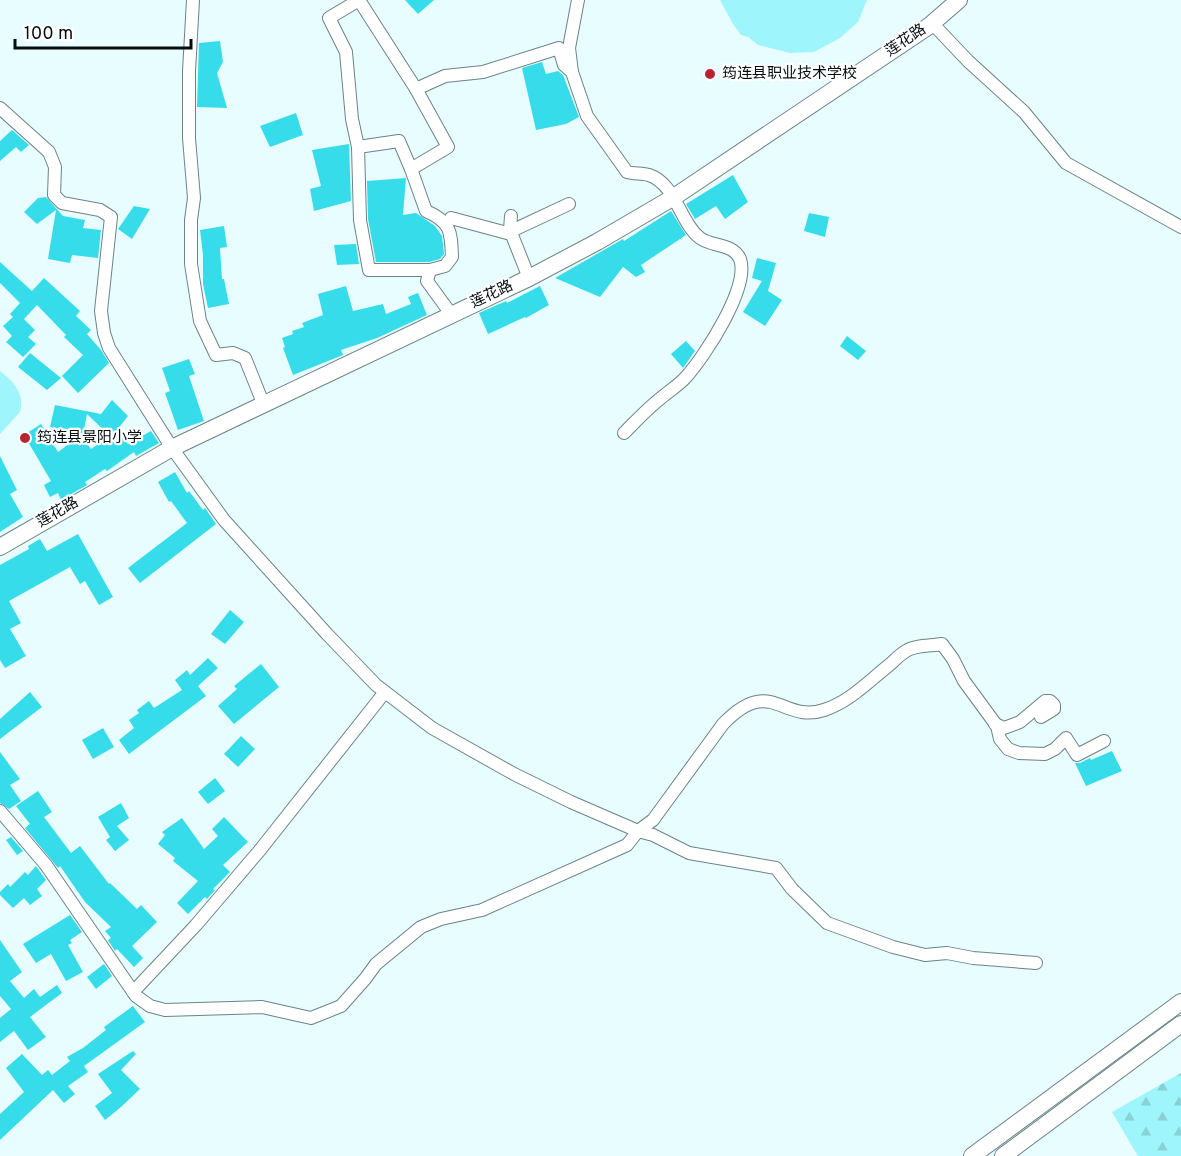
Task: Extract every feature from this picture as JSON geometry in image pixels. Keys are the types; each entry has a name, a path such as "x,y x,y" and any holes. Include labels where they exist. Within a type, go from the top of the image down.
{"main road":[{"name":"莲花路","path":"0,547 172,448 529,278 597,242 674,197 932,24 959,0"},
{"path":"972,1156 1181,1002"},
{"path":"1003,1156 1181,1024"}],"street":[{"path":"193,0 189,71 189,138 194,198 191,220 191,264 197,308 200,321 216,356 233,353 244,358 263,403"},
{"path":"358,147 399,141 426,211 441,218 449,229 452,257 445,266 430,270 369,270 360,220 358,147 351,108 346,52 329,18 359,0 416,89 448,147 411,169"},
{"path":"578,0 569,48 572,72 587,116 627,172 649,175 674,197 685,219 700,239 734,251 740,259 741,273 728,316 685,378 659,399 624,433"},
{"path":"932,24 968,61 1024,112 1066,163 1181,227"},
{"path":"416,89 445,76 483,72 559,48 564,65 572,72"},
{"path":"0,108 49,153 55,167 54,195 62,203 100,210 111,217 101,311 104,333 109,348 172,448 224,520 327,634 385,692 432,728 514,774 571,802 638,831 653,835 689,853 776,868 792,889 826,923 893,947 925,955 947,953 973,958 1036,963"},
{"path":"451,218 511,233 569,204"},
{"path":"511,216 511,233 529,278"},
{"path":"430,270 427,281 451,314"},
{"path":"0,811 46,864 136,996 150,1006 165,1010 262,1007 311,1018 341,1006 376,964 421,927 441,919 482,910 627,845 638,831 653,820 723,724 736,711 752,703 761,701 778,703 801,711 821,711 844,702 907,650 942,644 964,681 995,724 1000,739 1008,749 1019,753 1045,754 1056,749 1066,738 1077,755 1104,741"},
{"path":"133,992 196,925 260,850 385,692"},
{"path":"995,724 1004,728 1020,722 1045,701 1050,701 1054,709 1041,717"}],"green space":[{"path":"720,0 867,0 858,22 840,38 814,52 790,53 758,45 748,37 741,35"},
{"path":"0,371 20,394 21,406 20,412 0,434"},
{"path":"1181,1073 1181,1156 1138,1156 1112,1112"}],"building":[{"path":"405,0 434,0 418,14"},
{"path":"220,41 223,62 217,73 227,108 197,107 199,43"},
{"path":"542,62 546,74 558,71 563,75 579,117 566,124 536,130 522,68"},
{"path":"296,113 303,135 270,147 260,126"},
{"path":"12,130 29,145 21,152 16,147 0,161 0,141"},
{"path":"349,144 351,201 314,211 310,189 321,186 312,150"},
{"path":"733,175 748,202 725,219 716,206 695,219 686,204"},
{"path":"406,178 403,215 416,213 435,226 442,236 444,254 440,259 429,262 376,262 368,219 367,181"},
{"path":"46,197 63,216 85,220 83,228 101,230 98,258 72,255 70,263 48,259 56,210 37,224 24,212 38,198"},
{"path":"134,206 150,209 132,239 118,229"},
{"path":"671,211 686,235 641,265 645,272 636,277 623,267 600,297 555,278 623,239 624,241"},
{"path":"809,213 829,217 825,237 804,231"},
{"path":"224,226 227,247 220,248 222,279 224,279 229,304 208,308 203,284 200,230"},
{"path":"356,244 359,264 337,265 334,245"},
{"path":"757,258 776,263 768,291 782,300 765,326 743,312 762,281 752,278"},
{"path":"0,262 32,291 44,278 80,311 76,316 91,330 87,334 109,363 78,393 62,376 83,355 37,305 24,319 35,330 28,337 36,344 23,357 6,342 12,336 3,326 13,317 10,314 20,303 0,283"},
{"path":"346,286 353,311 383,304 386,314 411,304 408,297 418,293 427,315 377,338 341,350 343,355 293,375 283,348 285,347 282,338 304,327 302,323 323,315 318,294"},
{"path":"540,286 549,305 526,318 488,334 479,313 506,301 507,303"},
{"path":"847,336 866,351 858,360 840,346"},
{"path":"686,341 695,351 683,368 671,354"},
{"path":"30,353 61,378 47,390 18,367"},
{"path":"189,359 195,374 189,376 204,421 178,430 165,393 170,391 162,368"},
{"path":"112,400 128,416 117,430 128,444 151,431 159,443 136,456 134,452 107,471 105,469 85,482 87,485 61,500 58,493 50,497 44,485 51,481 24,435 41,424 58,452 81,435 91,449 110,436 87,414 83,434 50,427 55,405 101,414"},
{"path":"0,456 17,490 10,494 23,517 0,532"},
{"path":"175,472 187,493 189,491 203,510 205,508 216,524 140,583 128,568 187,523 171,501 169,502 158,482"},
{"path":"78,534 113,597 99,605 85,581 80,584 70,567 9,601 21,623 10,629 26,656 5,668 0,660 0,565 29,549 28,546 40,539 47,551"},
{"path":"230,610 244,622 225,644 211,634"},
{"path":"208,658 218,668 198,686 206,696 129,754 119,740 134,728 129,720 139,713 137,710 149,701 154,708 182,690 175,680 187,670 190,675"},
{"path":"261,664 279,687 234,724 218,706 237,689 234,686"},
{"path":"30,692 42,707 0,739 0,719"},
{"path":"103,728 114,747 93,759 82,740"},
{"path":"241,736 255,749 238,767 224,754"},
{"path":"1112,751 1122,771 1086,786 1075,763 1090,758 1091,760"},
{"path":"0,752 20,779 10,785 21,801 9,809 0,803"},
{"path":"215,778 225,791 208,804 198,792"},
{"path":"38,791 52,812 44,817 71,853 80,846 109,884 137,909 141,905 157,922 132,946 143,958 134,967 117,949 115,951 108,940 111,938 105,931 111,927 85,902 60,866 58,868 25,828 30,824 16,806"},
{"path":"121,803 129,818 117,826 129,840 115,851 106,840 110,837 98,817"},
{"path":"224,817 248,842 223,865 230,872 213,889 215,890 188,914 177,903 198,881 173,861 175,858 158,844 165,835 162,832 182,818 204,849 218,836 212,829"},
{"path":"11,837 23,851 17,855 6,840"},
{"path":"36,866 46,880 37,889 42,896 30,905 24,898 13,908 0,895 0,892 8,884 10,887 25,872 28,875"},
{"path":"70,915 82,932 70,940 72,943 68,945 83,972 66,981 51,954 36,963 23,944"},
{"path":"0,940 22,972 10,981 24,998 34,989 40,997 57,985 62,993 30,1017 46,1037 28,1050 14,1031 0,1042 0,1018 11,1009 0,996"},
{"path":"104,964 112,976 96,989 87,977"},
{"path":"133,1006 145,1022 84,1066 88,1072 68,1086 75,1094 64,1103 53,1090 0,1140 0,1114 24,1092 6,1068 22,1054 42,1075 48,1070 52,1075 70,1061 67,1057 83,1048 106,1030 104,1027"},
{"path":"133,1051 136,1054 121,1070 140,1089 105,1120 95,1106 112,1093 98,1074"}],"place":[{"name":"筠连县职业技术学校","path":"710,74"},
{"name":"筠连县景阳小学","path":"25,438"}]}
